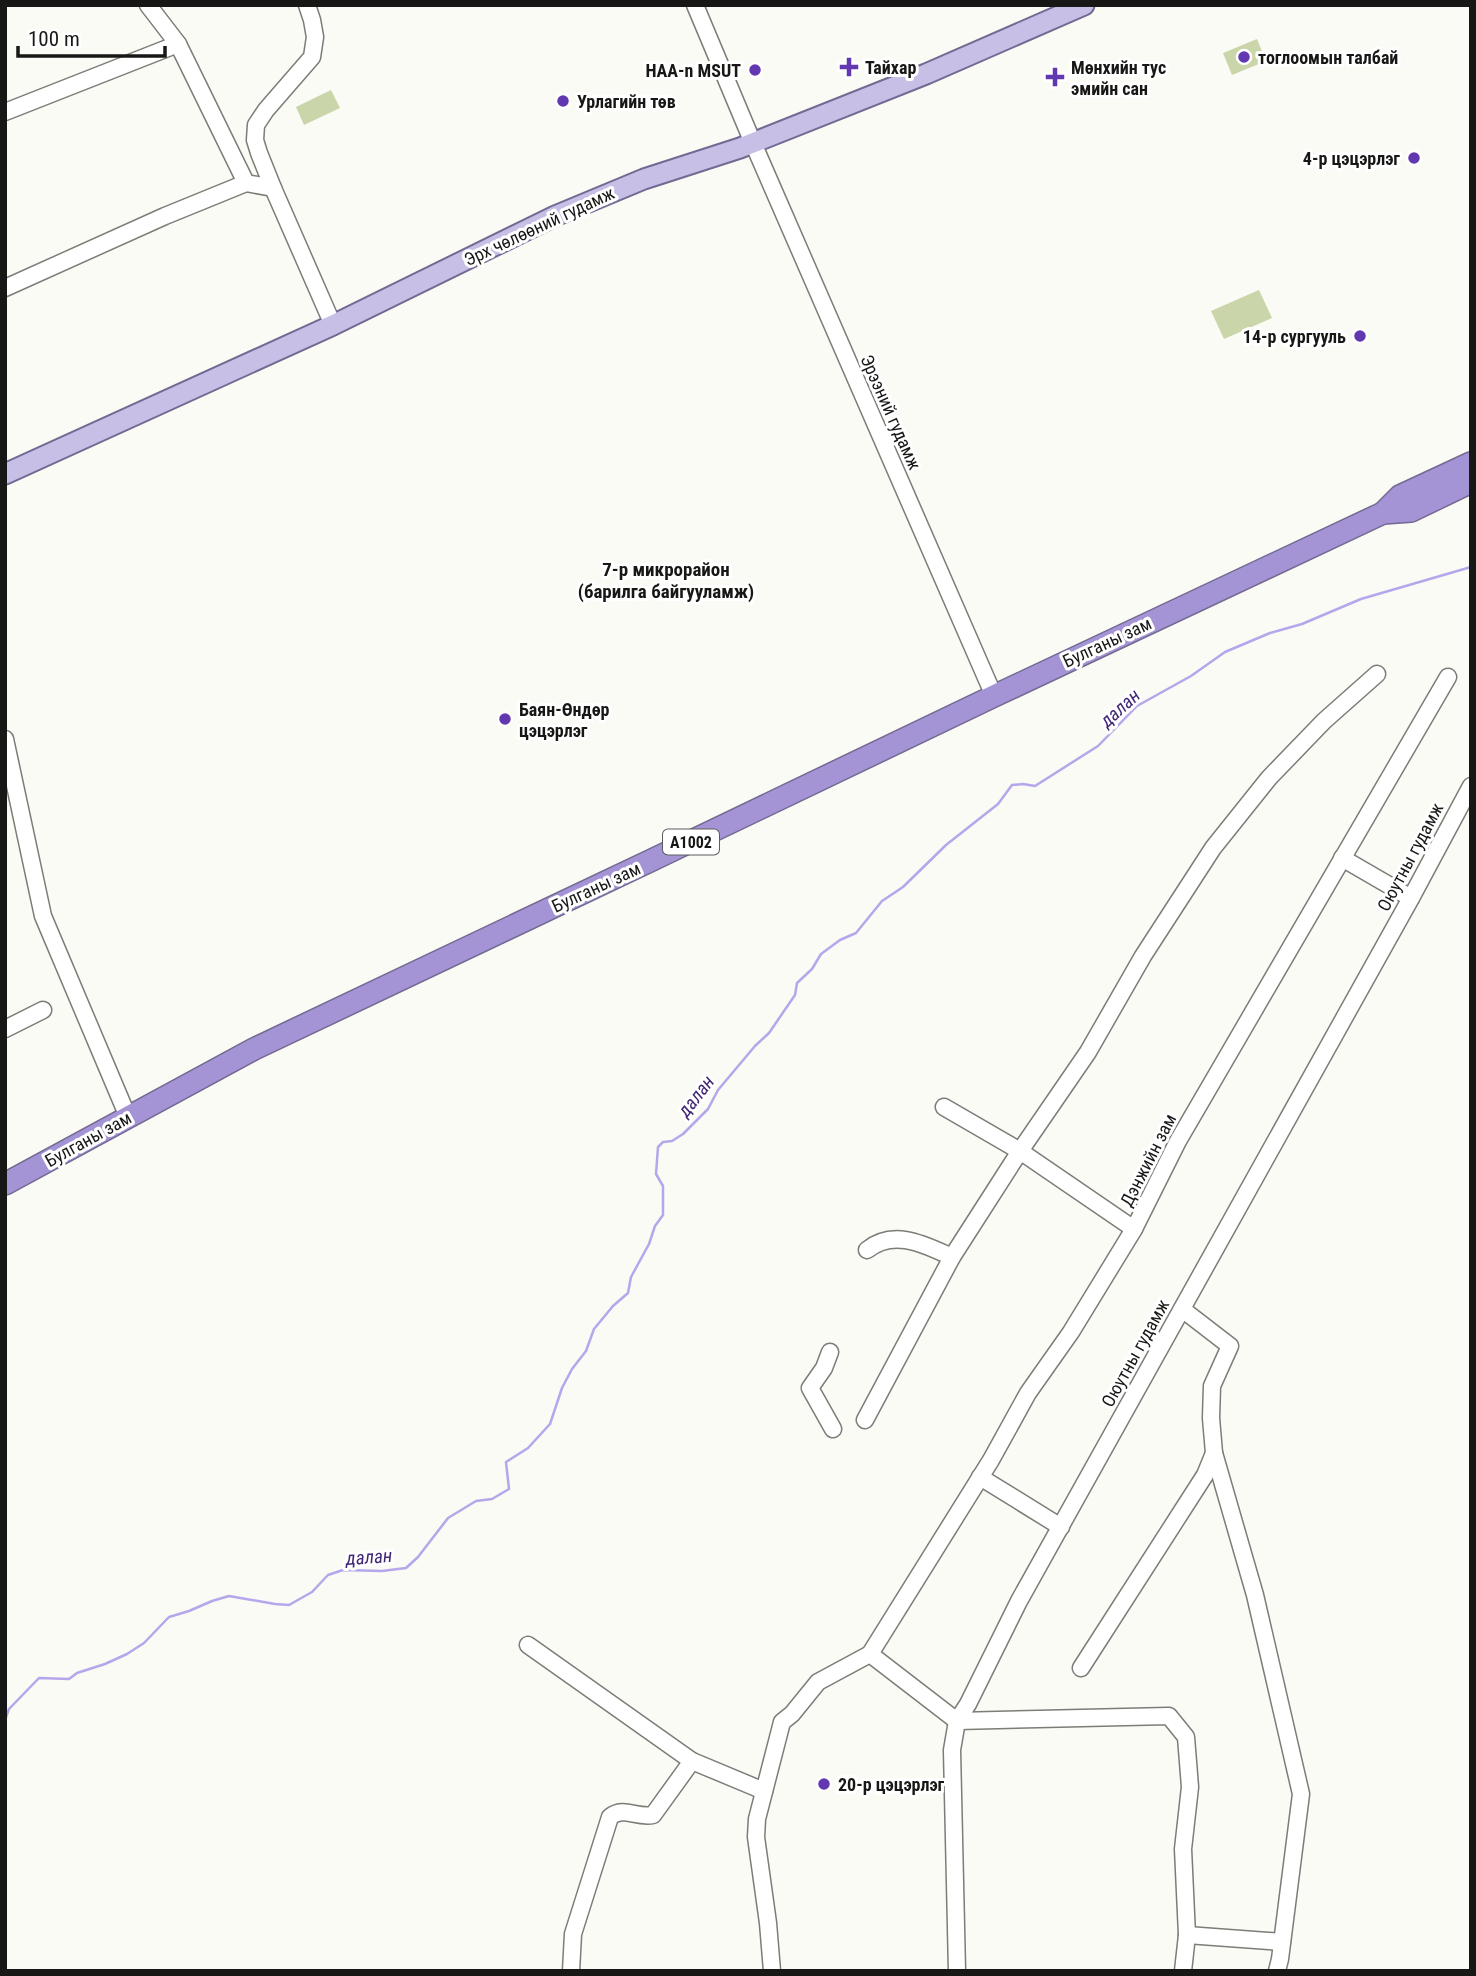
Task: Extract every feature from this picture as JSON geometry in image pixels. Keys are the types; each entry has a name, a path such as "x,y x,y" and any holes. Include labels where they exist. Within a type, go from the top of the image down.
{"highway":[{"name":"Булганы зам","path":"5,1184 254,1049 1383,513 1400,496 1471,463"},
{"name":"Булганы зам","path":"1383,513 1411,511 1471,482"}],"main road":[{"name":"Эрх чөлөөний гудамж","path":"5,474 334,324 555,216 644,179 753,143 926,74 1084,5"}],"street":[{"path":"148,5 178,44 246,183"},
{"path":"307,5 315,37 312,57 265,110 256,125 255,140 273,188 334,324"},
{"name":"Эрээний гудамж","path":"695,5 994,696"},
{"path":"5,112 178,44"},
{"path":"5,288 246,183 273,188"},
{"path":"865,1420 952,1257 1020,1150 1088,1052 1143,956 1213,848 1269,778 1324,721 1377,674"},
{"name":"Дэнжийн зам","path":"870,1654 980,1477 1028,1393 1071,1332 1134,1229 1178,1141 1448,677"},
{"path":"5,740 43,916 128,1117"},
{"name":"Оюутны гудамж","path":"957,1971 952,1750 957,1721 1019,1601 1471,786"},
{"path":"1342,858 1411,898"},
{"path":"5,1029 43,1010"},
{"path":"944,1107 1020,1150 1134,1229"},
{"path":"867,1250 873,1245 895,1239 913,1240 952,1257"},
{"path":"1182,1309 1230,1346 1212,1386 1214,1453 1255,1595 1301,1794 1276,1971"},
{"path":"830,1352 824,1368 810,1388 832,1429"},
{"path":"1082,1668 1205,1475 1214,1453"},
{"path":"980,1477 1061,1527"},
{"path":"528,1645 692,1761 764,1791"},
{"path":"772,1971 756,1837 757,1819 782,1722 818,1682 870,1654 957,1721 1169,1716 1186,1737 1190,1787 1183,1849 1187,1935 1182,1971"},
{"path":"571,1971 573,1934 610,1817 617,1811 642,1817 653,1815 692,1761"},
{"path":"1187,1935 1282,1942"}],"green space":[{"name":"тоглоомын талбай","path":"1257,39 1266,61 1232,75 1223,53"},
{"path":"331,90 340,108 304,125 296,107"},
{"path":"1259,290 1272,318 1224,339 1211,311"}],"waterway":[{"name":"далан","path":"5,1720 9,1709 39,1678 69,1679 77,1673 127,1654 144,1643 169,1617 229,1596 289,1605 312,1592 328,1575 343,1570 382,1571 406,1568 418,1557 448,1518 476,1501 492,1499 509,1489 506,1462 528,1448 550,1424 562,1388 572,1369 586,1351 594,1329 628,1293 631,1277 663,1215 663,1186 656,1174 658,1147 663,1142 672,1141 683,1134 708,1109 718,1090 769,1033 795,995 797,983 812,969 821,954 840,940 856,933 882,901 903,887 946,845 998,804 1012,785 1035,786 1098,746 1137,706 1191,676 1225,652 1361,599 1471,567"}],"place":[{"name":"тоглоомын талбай","path":"1244,57"},
{"name":"Тайхар","path":"849,67"},
{"name":"HAA-n MSUT","path":"755,70"},
{"name":"Мөнхийн тус эмийн сан","path":"1055,77"},
{"name":"Урлагийн төв","path":"563,101"},
{"name":"4-р цэцэрлэг","path":"1414,158"},
{"name":"14-р сургууль","path":"1360,336"},
{"name":"Баян-Өндөр цэцэрлэг","path":"505,719"},
{"name":"20-р цэцэрлэг","path":"824,1784"}],"district":[{"name":"7-р микрорайон (барилга байгууламж)","path":"666,580"}]}
